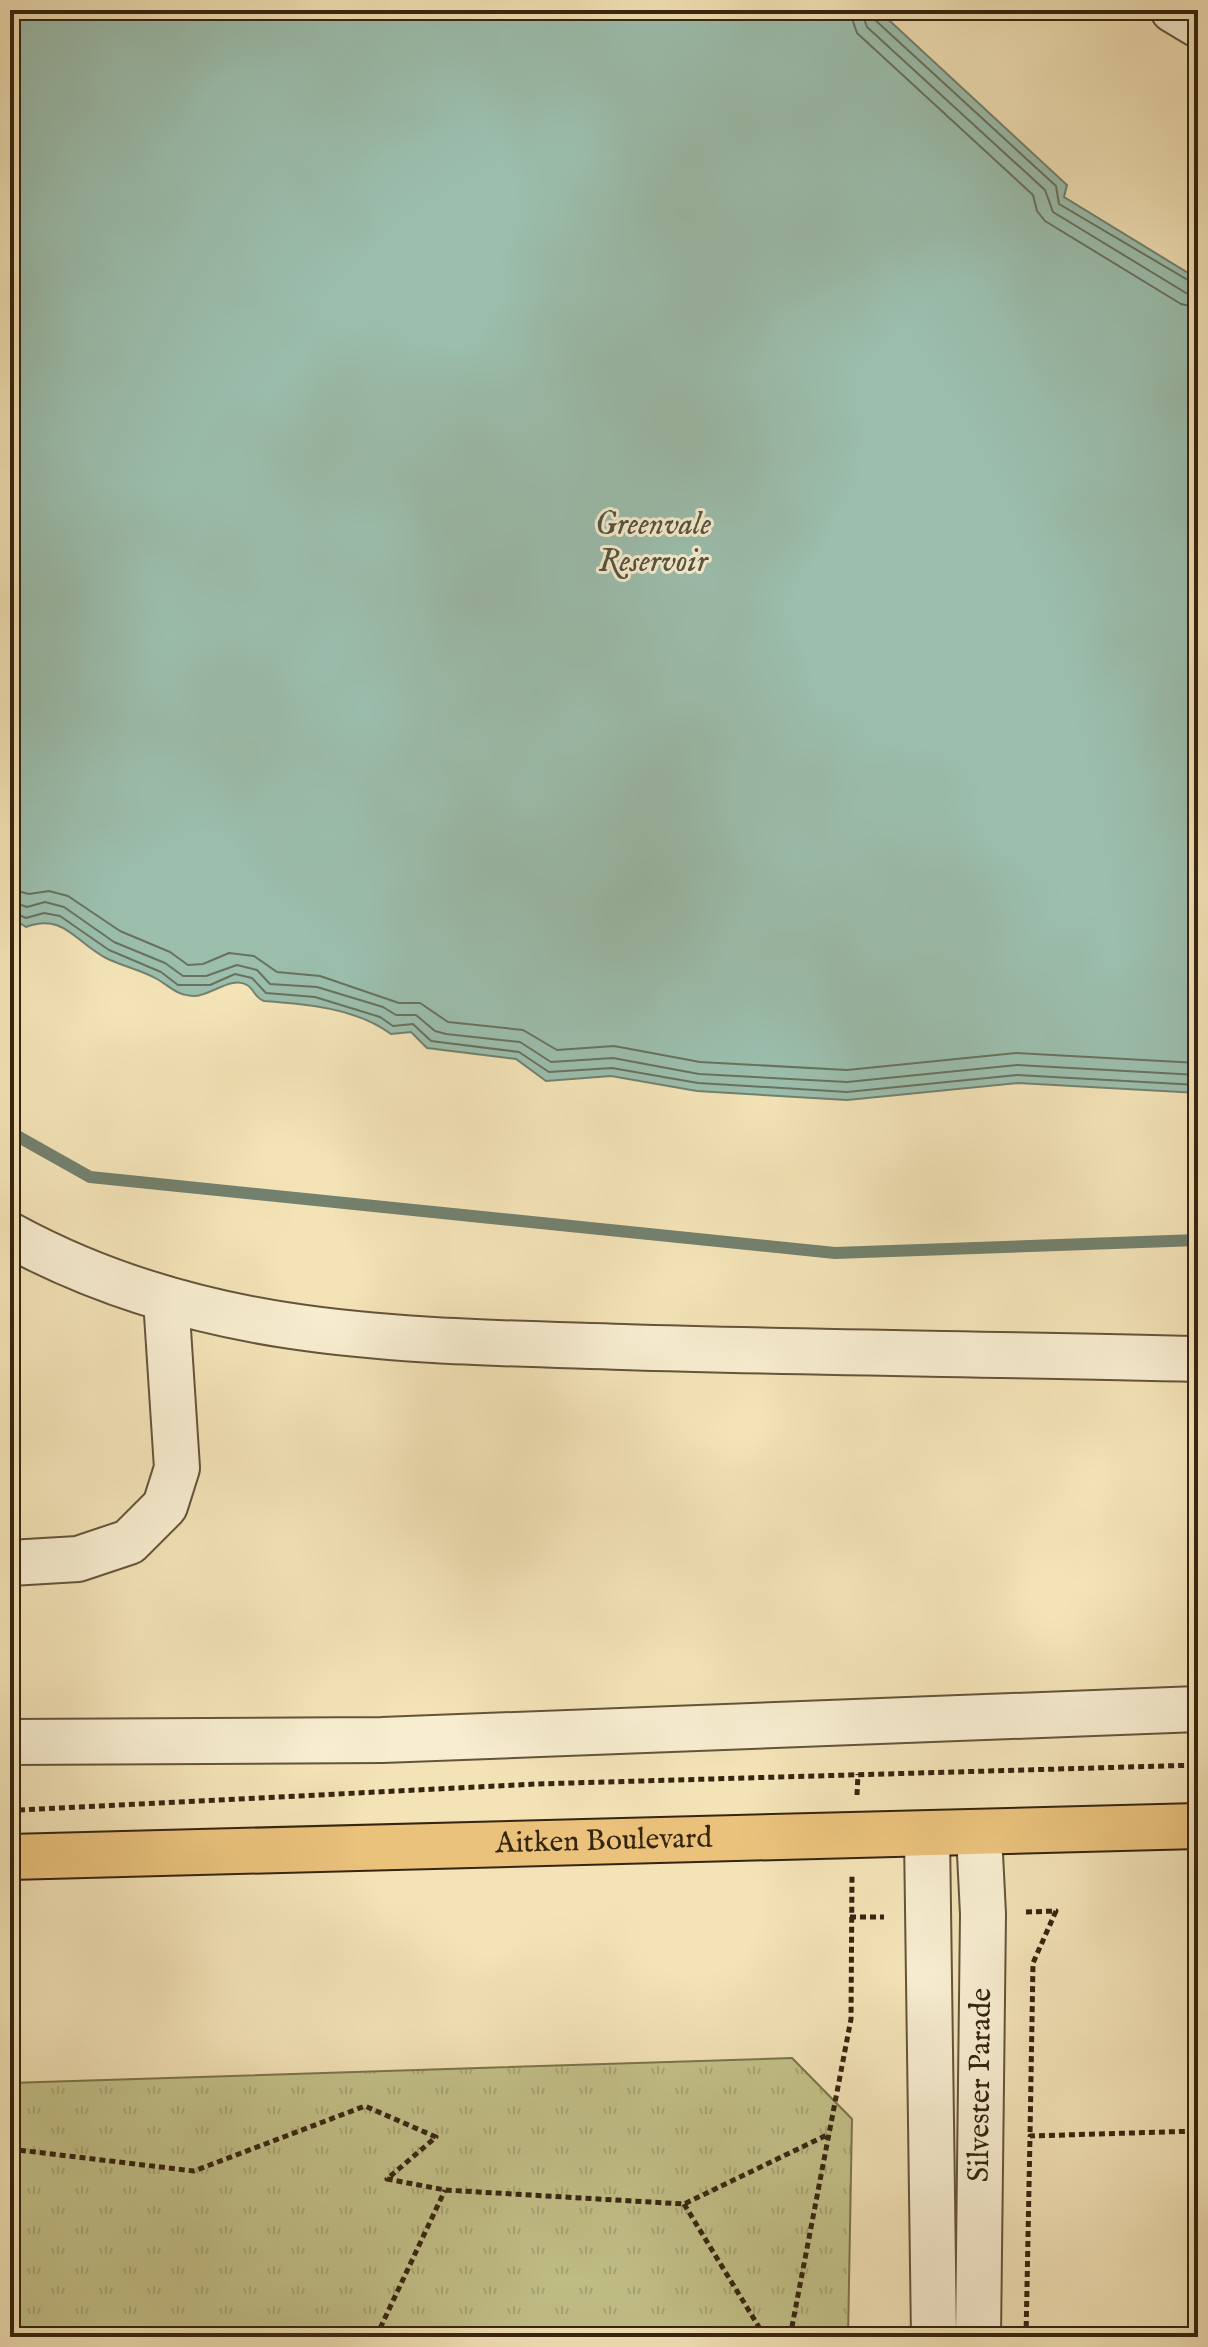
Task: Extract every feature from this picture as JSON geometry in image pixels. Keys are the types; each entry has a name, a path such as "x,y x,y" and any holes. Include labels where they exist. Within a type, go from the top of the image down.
{"main road":[{"name":"Aitken Boulevard","path":"10,1857 927,1836 1198,1826"}],"street":[{"path":"1173,10 1198,25"},
{"path":"10,1235 55,1260 166,1299 240,1320 440,1341 1198,1359"},
{"path":"10,1563 78,1559 129,1542 165,1506 177,1468 166,1299"},
{"path":"10,1742 382,1740 1198,1709"},
{"name":"Silvester Parade","path":"978,2337 983,1914 979,1834"},
{"name":"Silvester Parade","path":"927,1836 934,2337"}],"path":[{"path":"10,1810 536,1784 1198,1765"},
{"path":"790,2337 851,2019 854,1837"},
{"path":"10,2149 194,2171 365,2106 436,2137 387,2179 445,2190 684,2204 829,2134"},
{"path":"1026,2337 1030,2136 1198,2131"},
{"path":"376,2337 445,2190"},
{"path":"684,2204 765,2337"}],"green space":[{"path":"792,2058 852,2119 848,2337 10,2337 10,2083"}],"water":[{"name":"Greenvale Reservoir","path":"10,10 874,10 891,22 1067,185 1064,197 1198,279 1198,1093 1018,1083 847,1100 697,1091 611,1076 546,1081 516,1059 427,1048 411,1032 391,1034 347,1013 264,1001 241,983 228,984 201,995 183,994 151,976 95,952 60,926 39,924 26,927 10,917"}],"waterway":[{"path":"10,1132 90,1177 835,1253 1198,1240"}]}
